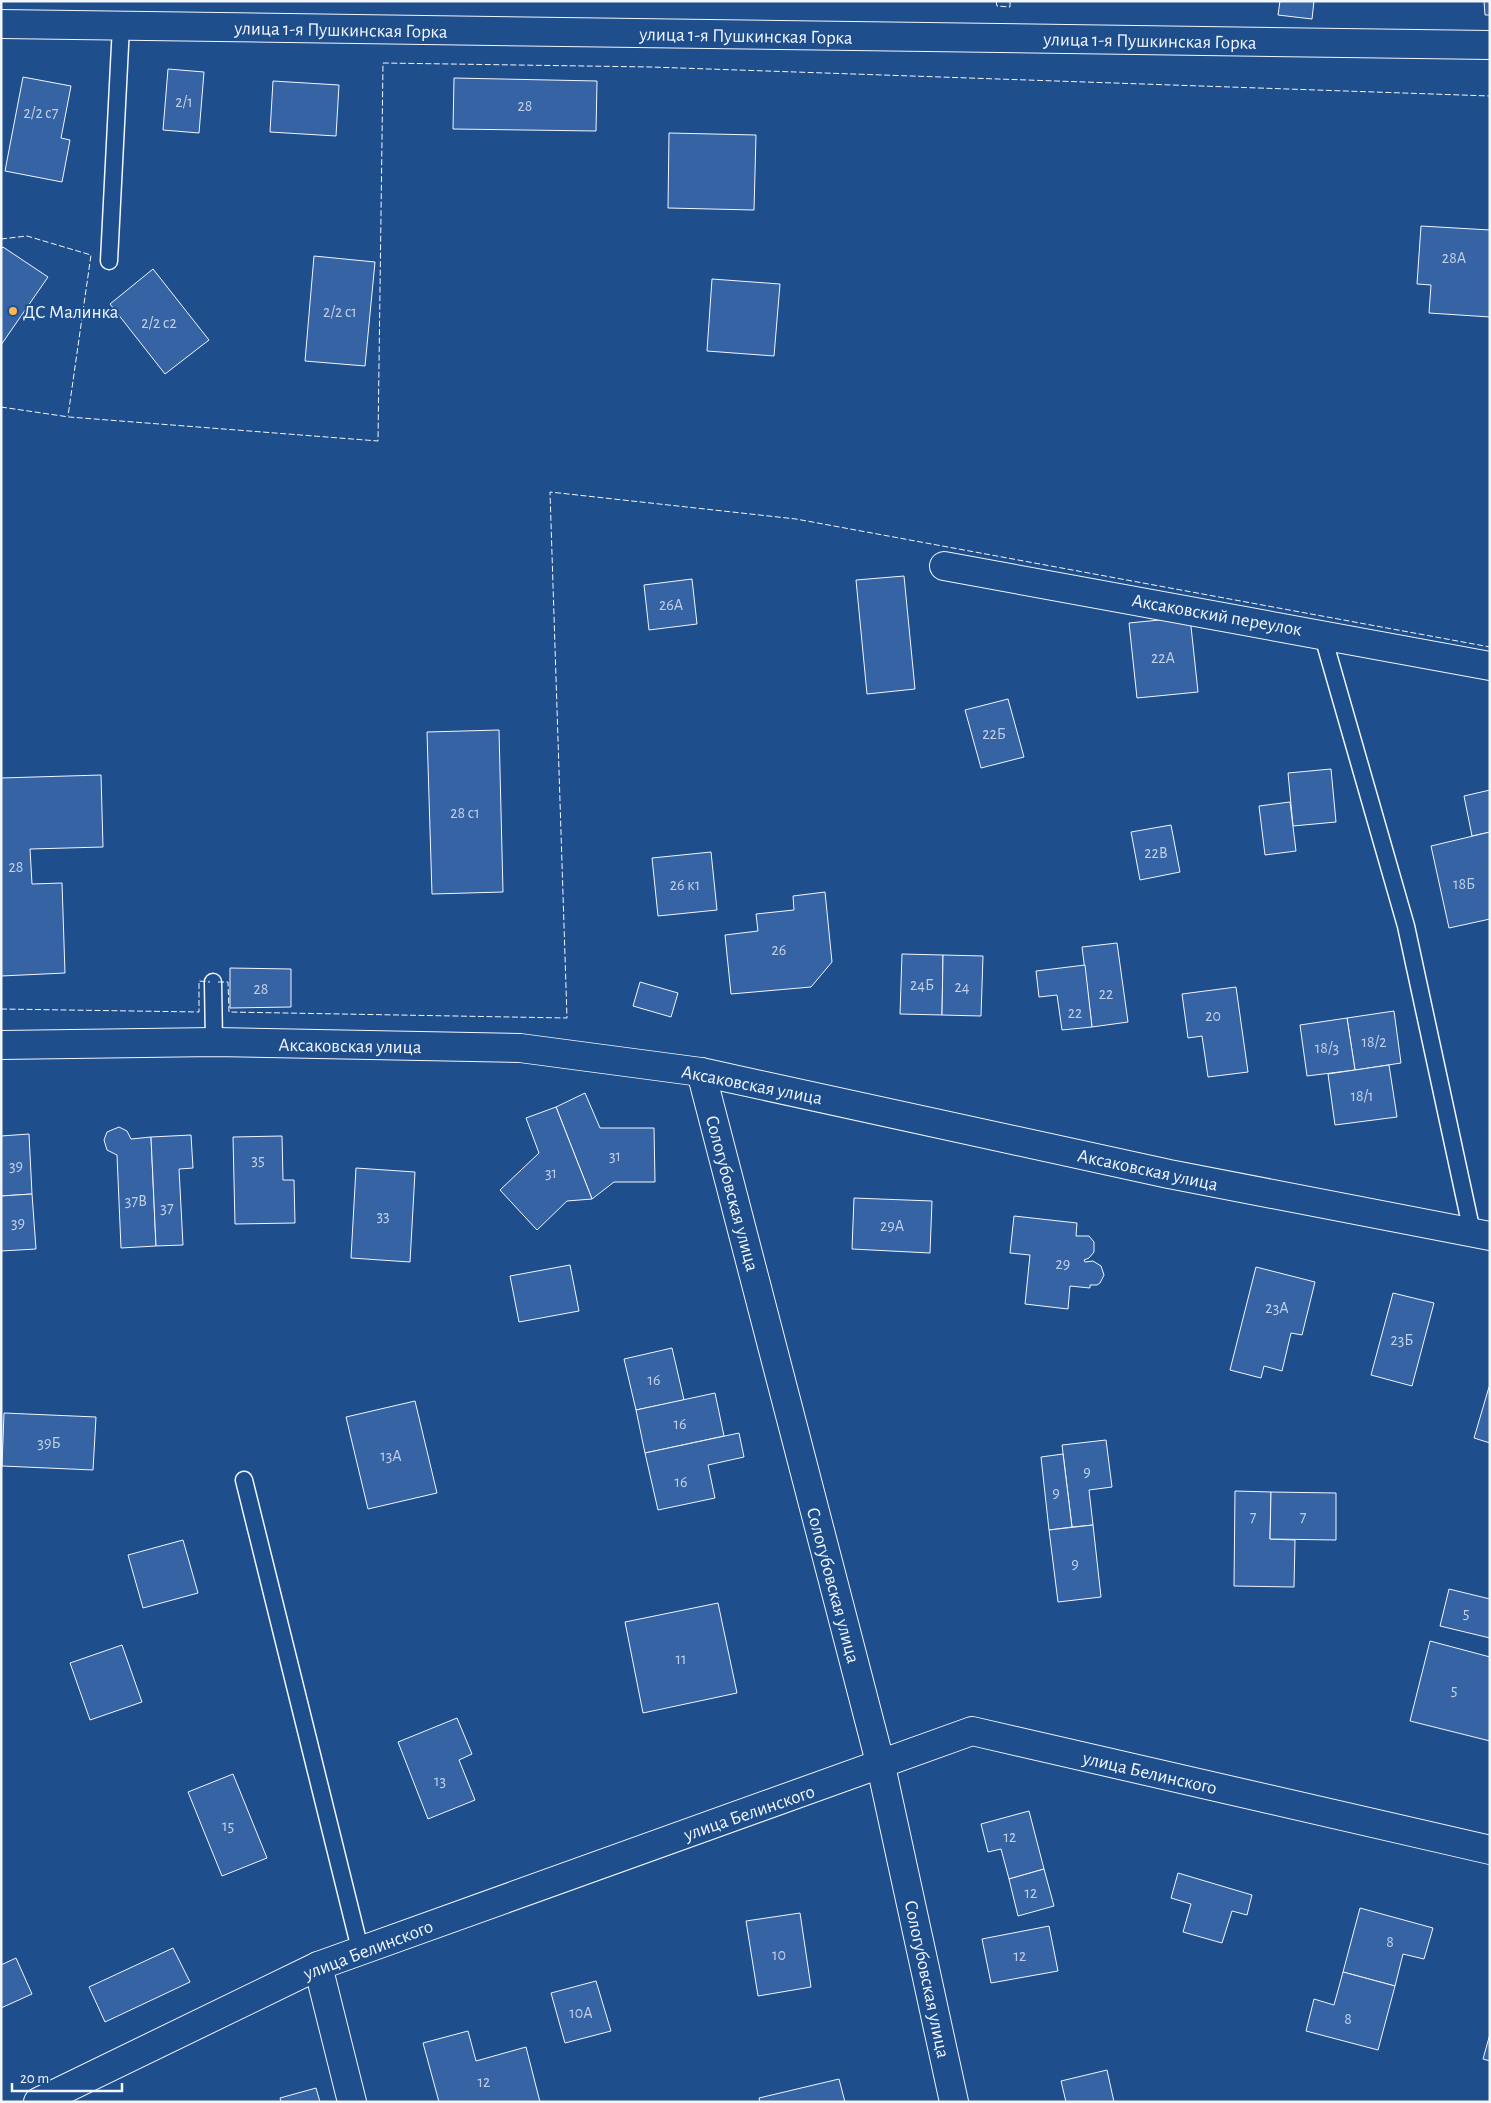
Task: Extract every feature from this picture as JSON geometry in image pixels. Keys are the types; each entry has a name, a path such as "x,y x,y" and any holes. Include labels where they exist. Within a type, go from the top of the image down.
{"street":[{"name":"улица 1-я Пушкинская Горка","path":"1,24 1490,45"},
{"name":"Аксаковский переулок","path":"944,566 1322,633 1490,666"},
{"name":"Аксаковская улица","path":"1,1046 214,1042 520,1048 701,1072 1169,1174 1481,1234"},
{"name":"Сологубовская улица","path":"701,1072 881,1766 954,2102"},
{"name":"улица Белинского","path":"38,2102 318,1966 881,1766 972,1731 1490,1850"},
{"path":"318,1966 352,2102"}],"lane":[{"path":"110,261 121,26"},
{"path":"1322,633 1406,926 1481,1234"},
{"path":"213,982 214,1042"},
{"path":"244,1480 360,1950"}],"building":[{"path":"1280,1 1314,1 1312,19 1278,15"},
{"path":"1484,1 1490,1 1490,15 1485,15"},
{"path":"168,69 204,72 199,133 163,130"},
{"path":"23,77 71,86 61,138 70,140 62,182 5,171"},
{"path":"454,78 597,81 596,131 453,129"},
{"path":"273,81 339,85 336,136 270,132"},
{"path":"669,133 756,135 754,210 668,208"},
{"path":"1421,226 1490,230 1490,317 1429,313 1431,285 1417,284"},
{"name":"ДС Малинка","path":"3,247 48,277 1,345 1,249"},
{"path":"314,256 375,262 365,366 305,361"},
{"path":"153,269 209,340 165,374 110,304"},
{"path":"712,279 780,284 774,356 707,351"},
{"path":"904,576 915,689 867,694 856,580"},
{"path":"692,579 697,624 649,630 644,585"},
{"path":"1190,617 1198,692 1137,698 1129,623"},
{"path":"1008,699 1024,757 981,768 965,710"},
{"path":"499,730 503,892 432,894 427,732"},
{"path":"1331,769 1336,822 1293,826 1288,773"},
{"path":"101,775 103,847 30,849 32,884 62,883 65,973 1,976 1,778"},
{"path":"1490,790 1490,832 1472,836 1464,796"},
{"path":"1290,802 1296,851 1265,855 1259,806"},
{"path":"1171,825 1180,872 1140,880 1131,832"},
{"path":"1490,832 1490,919 1449,928 1431,846"},
{"path":"711,852 717,910 658,916 652,858"},
{"path":"825,892 832,962 811,987 731,994 725,935 758,931 756,914 794,910 793,896"},
{"path":"1117,943 1128,1022 1092,1027 1082,947"},
{"path":"902,954 943,955 942,1015 900,1014"},
{"path":"943,955 983,956 981,1016 942,1015"},
{"path":"1085,965 1092,1027 1062,1030 1057,995 1039,997 1036,971"},
{"path":"230,968 291,969 291,1007 230,1008"},
{"path":"640,982 678,993 671,1017 633,1006"},
{"path":"1236,987 1248,1072 1208,1077 1202,1036 1188,1038 1182,994"},
{"path":"1394,1011 1401,1063 1355,1070 1347,1018"},
{"path":"1347,1018 1355,1070 1307,1076 1300,1025"},
{"path":"1389,1065 1397,1117 1335,1125 1328,1074"},
{"path":"585,1093 600,1128 654,1128 655,1182 614,1182 592,1199 556,1107"},
{"path":"556,1107 592,1199 567,1201 537,1230 500,1190 539,1153 526,1118"},
{"path":"119,1127 127,1131 131,1139 151,1137 156,1246 121,1248 117,1155 107,1150 104,1140 107,1132"},
{"path":"29,1134 32,1194 1,1196 1,1136"},
{"path":"191,1135 193,1168 179,1169 183,1245 156,1246 151,1137"},
{"path":"282,1136 283,1180 294,1180 295,1223 235,1224 233,1137"},
{"path":"356,1168 415,1172 410,1262 351,1258"},
{"path":"32,1194 36,1249 1,1251 1,1196"},
{"path":"854,1198 932,1201 930,1253 852,1249"},
{"path":"1014,1216 1077,1223 1076,1236 1089,1236 1094,1242 1094,1252 1089,1258 1084,1260 1085,1262 1093,1261 1101,1266 1104,1275 1100,1283 1090,1285 1090,1288 1070,1286 1068,1309 1025,1304 1030,1255 1010,1253"},
{"path":"570,1265 579,1311 519,1322 510,1276"},
{"path":"1256,1267 1315,1282 1302,1335 1291,1333 1282,1371 1264,1366 1261,1378 1230,1370"},
{"path":"1393,1293 1434,1303 1412,1386 1371,1375"},
{"path":"672,1348 684,1400 636,1410 624,1359"},
{"path":"1490,1388 1490,1443 1474,1438"},
{"path":"715,1393 724,1436 645,1453 636,1410"},
{"path":"415,1401 437,1493 368,1509 346,1417"},
{"path":"4,1413 96,1417 93,1470 2,1466"},
{"path":"739,1433 744,1457 708,1465 715,1498 658,1510 645,1453"},
{"path":"1106,1440 1112,1487 1089,1490 1093,1525 1072,1527 1062,1445"},
{"path":"1063,1454 1072,1527 1049,1530 1041,1457"},
{"path":"1235,1491 1271,1492 1270,1539 1295,1540 1294,1587 1234,1586"},
{"path":"1271,1492 1336,1493 1336,1540 1270,1539"},
{"path":"1093,1525 1101,1597 1058,1602 1049,1530"},
{"path":"183,1540 198,1593 143,1608 128,1555"},
{"path":"1449,1589 1490,1599 1490,1638 1440,1626"},
{"path":"718,1603 737,1693 643,1713 625,1622"},
{"path":"1430,1641 1490,1657 1490,1741 1410,1721"},
{"path":"122,1645 142,1702 90,1720 70,1663"},
{"path":"457,1718 472,1754 459,1760 475,1800 428,1819 398,1742"},
{"path":"233,1774 267,1858 222,1876 188,1792"},
{"path":"1029,1811 1044,1869 1009,1879 1001,1849 988,1852 981,1824"},
{"path":"1044,1869 1054,1906 1018,1916 1009,1879"},
{"path":"1178,1873 1252,1895 1247,1915 1232,1911 1222,1943 1183,1932 1191,1904 1171,1898"},
{"path":"1360,1908 1433,1928 1424,1959 1403,1954 1395,1986 1343,1972"},
{"path":"800,1913 811,1987 758,1996 746,1921"},
{"path":"1049,1926 1058,1971 991,1983 982,1939"},
{"path":"173,1948 190,1982 105,2022 89,1987"},
{"path":"16,1958 32,1994 1,2008 1,1965"},
{"path":"1343,1972 1395,1986 1378,2050 1306,2031 1314,1999 1334,2005"},
{"path":"596,1981 611,2031 565,2043 551,1993"},
{"path":"468,2031 476,2061 526,2047 540,2102 439,2102 423,2043"},
{"path":"1490,2034 1490,2061 1483,2059"},
{"path":"1107,2070 1114,2102 1066,2102 1061,2081"},
{"path":"839,2079 845,2102 760,2102 759,2098"},
{"path":"316,2088 320,2102 281,2102 280,2098"}],"fence":[{"path":"996,1 997,6 1010,7 1010,1"},
{"path":"1,407 69,417 378,441 383,63 651,67 1490,96"},
{"path":"1,239 27,236 91,255 68,416"},
{"path":"218,982 228,982 229,1012 567,1018 550,492 796,519 1490,647"},
{"path":"1,1009 199,1012 199,981 210,982"}],"place":[{"name":"ДС Малинка","path":"13,311"}]}
